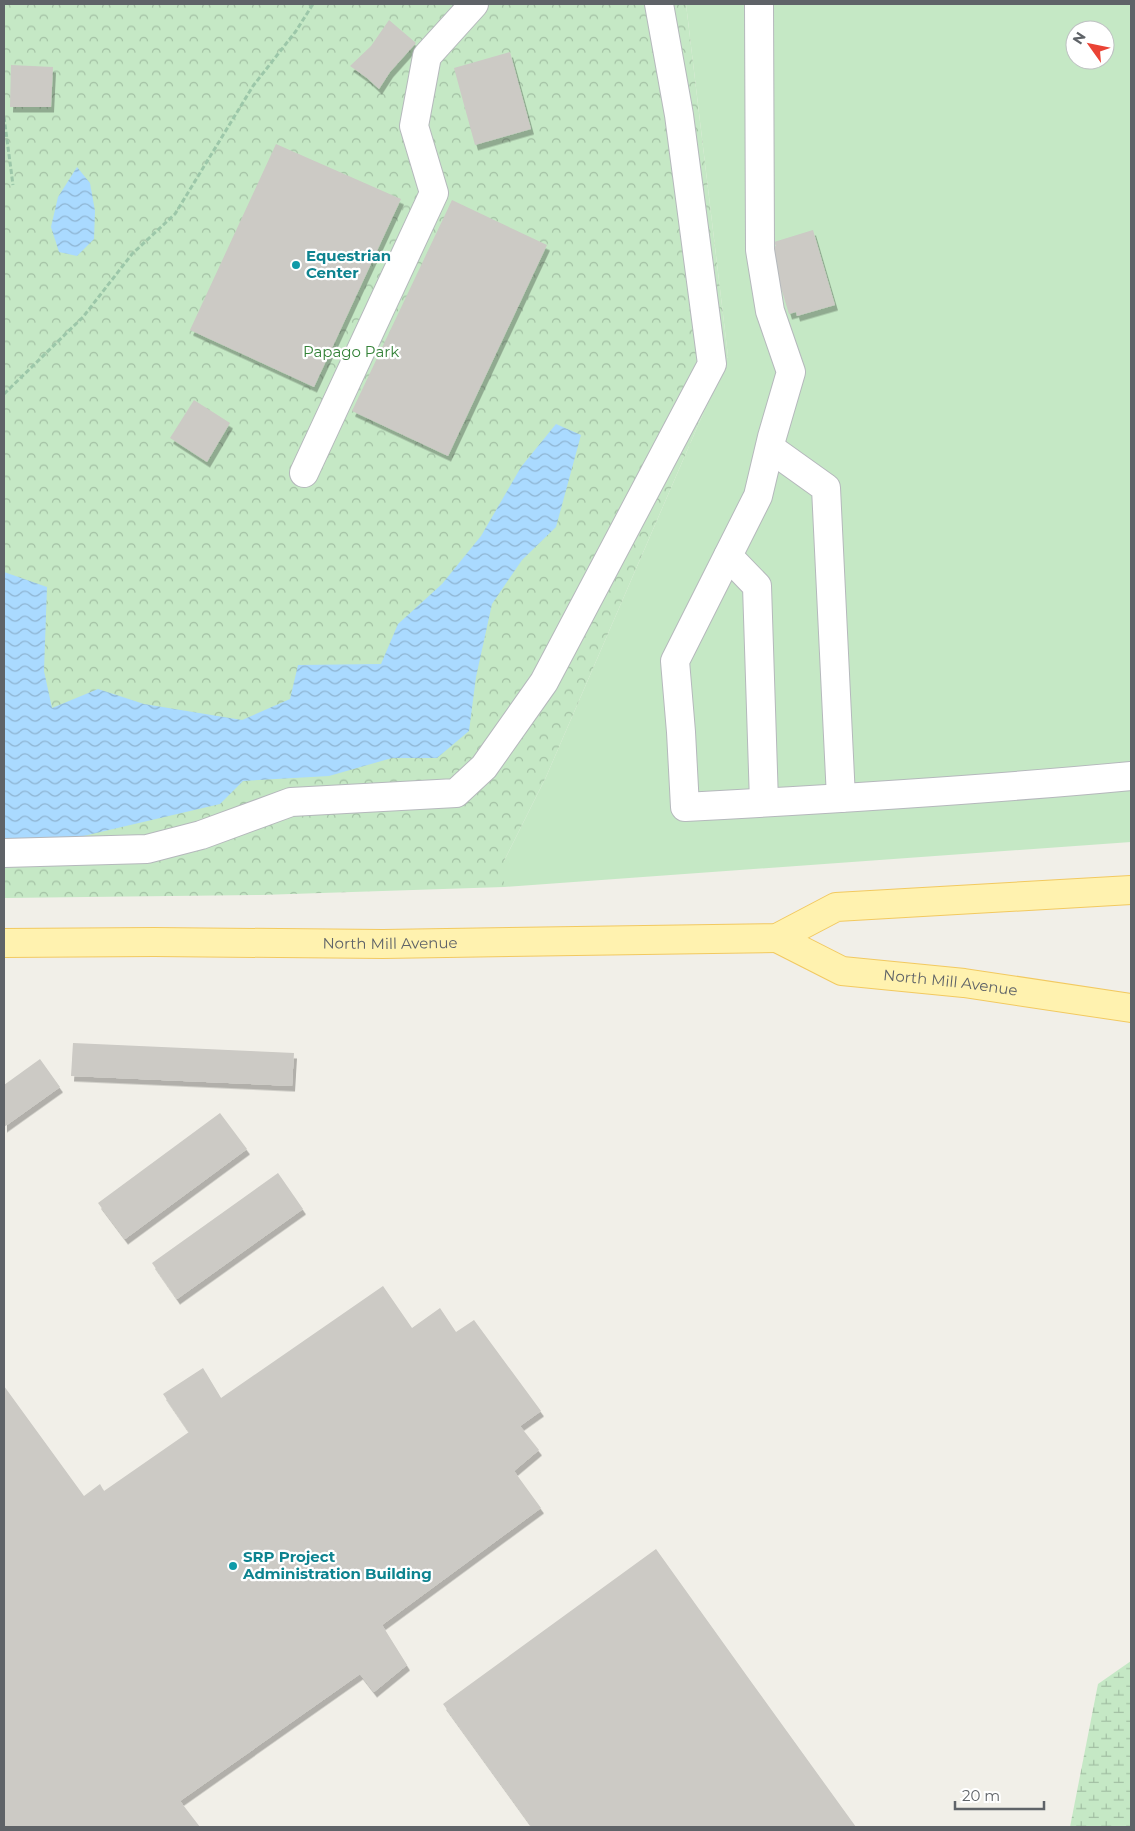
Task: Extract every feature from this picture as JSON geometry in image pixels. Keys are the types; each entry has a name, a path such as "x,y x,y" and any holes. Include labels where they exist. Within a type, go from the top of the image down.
{"main road":[{"name":"North Mill Avenue","path":"4,943 383,944 777,938 836,907 1131,890"},
{"name":"North Mill Avenue","path":"777,938 842,971 964,983 1131,1008"}],"lane":[{"path":"304,473 434,193 414,126 427,56 474,4"},
{"path":"4,853 147,849 201,835 292,802 456,793 484,767 544,682 712,364 679,115 659,4"},
{"path":"759,4 760,250 770,311 791,372 758,496 675,661 682,732 685,806 1016,787 1131,776"},
{"path":"770,448 826,488 841,798"},
{"path":"728,556 757,586 764,802"}],"path":[{"path":"4,394 84,317 132,254 175,214 253,86 296,31 313,4"},
{"path":"4,117 13,185"}],"green space":[{"name":"Papago Park","path":"4,4 686,4 728,356 546,777 504,861 504,887 261,895 4,898"},
{"path":"686,4 1131,4 1131,842 504,887 504,861 546,777 728,356"},
{"path":"1131,1661 1131,1827 1070,1827 1098,1684"}],"water":[{"path":"77,167 90,183 95,211 94,239 77,256 59,252 51,227 58,197"},
{"path":"556,424 581,435 556,527 522,560 492,604 476,677 469,731 437,758 392,758 329,776 243,781 220,804 79,837 4,841 4,572 47,587 44,671 52,708 98,689 144,704 242,720 290,699 298,665 381,664 398,624 442,584 481,536 521,467"}],"building":[{"path":"389,20 416,43 390,72 379,89 350,66 371,46"},
{"path":"510,52 531,129 475,145 454,68"},
{"path":"11,65 53,67 51,107 10,107"},
{"name":"Equestrian Center","path":"276,144 401,199 314,387 190,330"},
{"path":"452,200 547,245 448,456 352,411"},
{"path":"813,230 835,305 797,316 796,312 789,314 769,248 776,246 774,242"},
{"path":"194,400 230,423 207,462 170,438"},
{"path":"73,1043 294,1053 292,1086 71,1076"},
{"path":"40,1059 60,1087 4,1127 4,1085"},
{"path":"220,1113 247,1149 125,1239 98,1203"},
{"path":"278,1173 303,1209 177,1299 152,1263"},
{"name":"SRP Project Administration Building","path":"383,1286 412,1328 440,1308 456,1332 474,1320 541,1411 520,1426 539,1450 514,1471 541,1508 382,1625 407,1665 374,1692 360,1674 180,1801 200,1827 4,1827 4,1386 84,1496 100,1484 104,1491 189,1432 163,1394 203,1368 221,1398"},
{"path":"656,1549 856,1827 532,1827 443,1704"}],"place":[{"name":"Equestrian Center","path":"296,265"},
{"name":"SRP Project Administration Building","path":"233,1566"}]}
